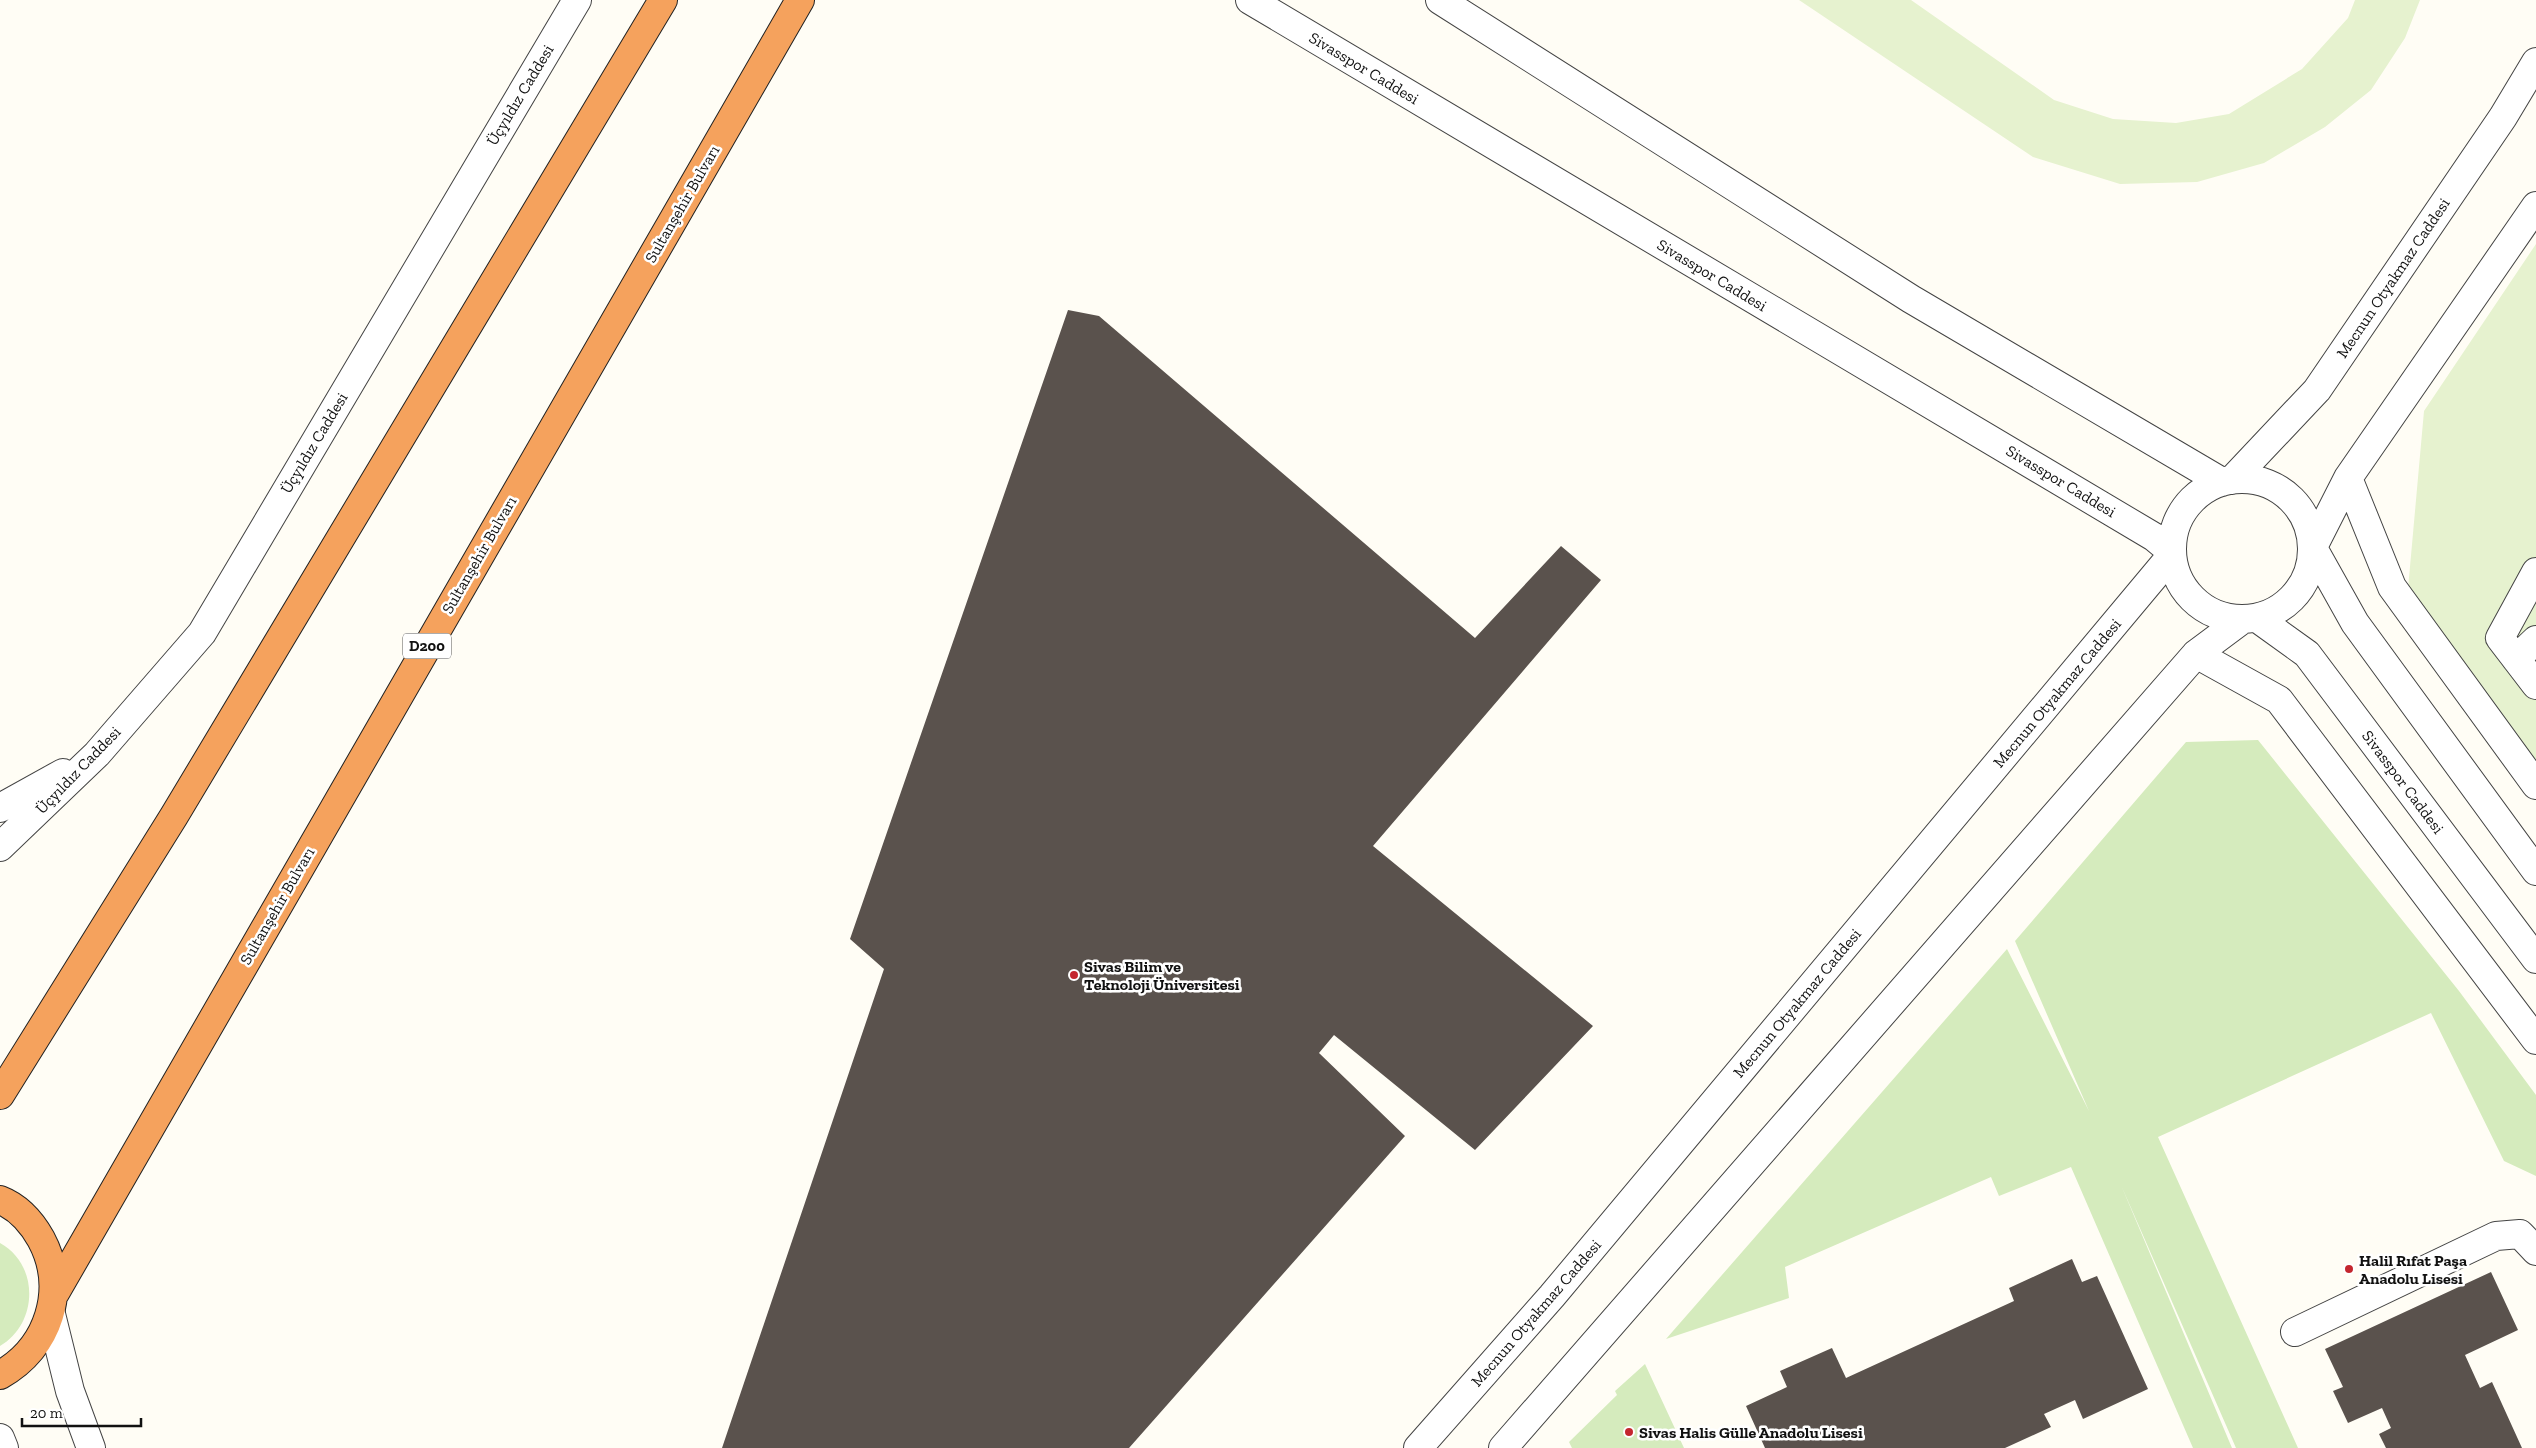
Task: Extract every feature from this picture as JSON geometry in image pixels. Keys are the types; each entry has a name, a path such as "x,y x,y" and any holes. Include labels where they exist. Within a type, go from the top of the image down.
{"highway":[{"path":"0,1095 174,816 663,0"},
{"name":"Sultanşehir Bulvarı","path":"0,1375 13,1368 30,1353 42,1334 53,1303 800,0"},
{"path":"0,1200 22,1214 36,1230 47,1250 53,1270 53,1303"}],"street":[{"name":"Üçyıldız Caddesi","path":"0,847 97,754 202,633 577,0"},
{"name":"Sivasspor Caddesi","path":"1250,0 2154,537 2172,554"},
{"path":"1440,0 1911,299 2227,481"},
{"name":"Mecnun Otyakmaz Caddesi","path":"2227,481 2316,390 2502,117 2536,62"},
{"path":"1504,1448 2196,654 2250,619 2278,610 2297,593 2309,570 2313,547 2348,478 2536,206"},
{"path":"2348,478 2392,587 2536,785"},
{"path":"2250,619 2221,616 2196,602 2178,578 2172,554 2174,532 2184,510 2200,493 2227,481 2256,480 2269,484 2289,496 2304,515 2313,547 2355,623 2536,871"},
{"name":"Mecnun Otyakmaz Caddesi","path":"1418,1448 1552,1296 2172,554"},
{"path":"2536,572 2500,638 2536,685"},
{"name":"Sivasspor Caddesi","path":"2250,619 2307,654 2536,959"},
{"path":"2516,659 2536,640"},
{"path":"2196,654 2279,700 2536,1040"},
{"path":"0,808 97,754"},
{"path":"2295,1332 2496,1236 2520,1234 2536,1251"},
{"path":"53,1303 70,1391 91,1448"},
{"path":"0,1438 4,1448"}],"green space":[{"path":"1799,0 1911,0 2054,100 2113,119 2176,123 2229,114 2302,69 2348,18 2355,0 2420,0 2405,38 2371,90 2325,127 2264,163 2197,182 2120,184 2033,157"},
{"path":"2536,244 2536,775 2407,600 2424,411"},
{"path":"2258,740 2459,991 2536,1095 2536,1176 2504,1161 2431,1013 2158,1137 2298,1448 2236,1448 2121,1185 2232,1448 2193,1448 2071,1167 1999,1196 1991,1177 1785,1267 1789,1298 1666,1339 2007,949 2089,1111 2015,941 2186,742"},
{"path":"0,1243 13,1253 22,1265 28,1279 29,1294 27,1310 22,1324 13,1336 0,1346"},
{"path":"1645,1364 1684,1448 1572,1448 1569,1442 1617,1395 1615,1391"}],"building":[{"path":"1068,310 1099,316 1475,638 1561,546 1601,580 1373,846 1593,1026 1475,1150 1334,1035 1319,1053 1405,1136 1129,1448 722,1448 884,969 850,939"},
{"path":"2072,1259 2082,1282 2097,1276 2148,1389 2083,1419 2075,1400 2044,1414 2051,1427 2005,1448 1765,1448 1746,1406 1787,1387 1780,1371 1832,1348 1846,1378 2014,1301 2009,1288"},
{"path":"2491,1272 2518,1330 2465,1355 2480,1388 2492,1382 2522,1448 2386,1448 2379,1434 2391,1428 2382,1408 2348,1423 2333,1391 2343,1387 2325,1349"}],"place":[{"name":"Sivas Bilim ve Teknoloji Üniversitesi","path":"1074,975"},
{"name":"Halil Rıfat Paşa Anadolu Lisesi","path":"2349,1269"},
{"name":"Sivas Halis Gülle Anadolu Lisesi","path":"1629,1432"}]}
